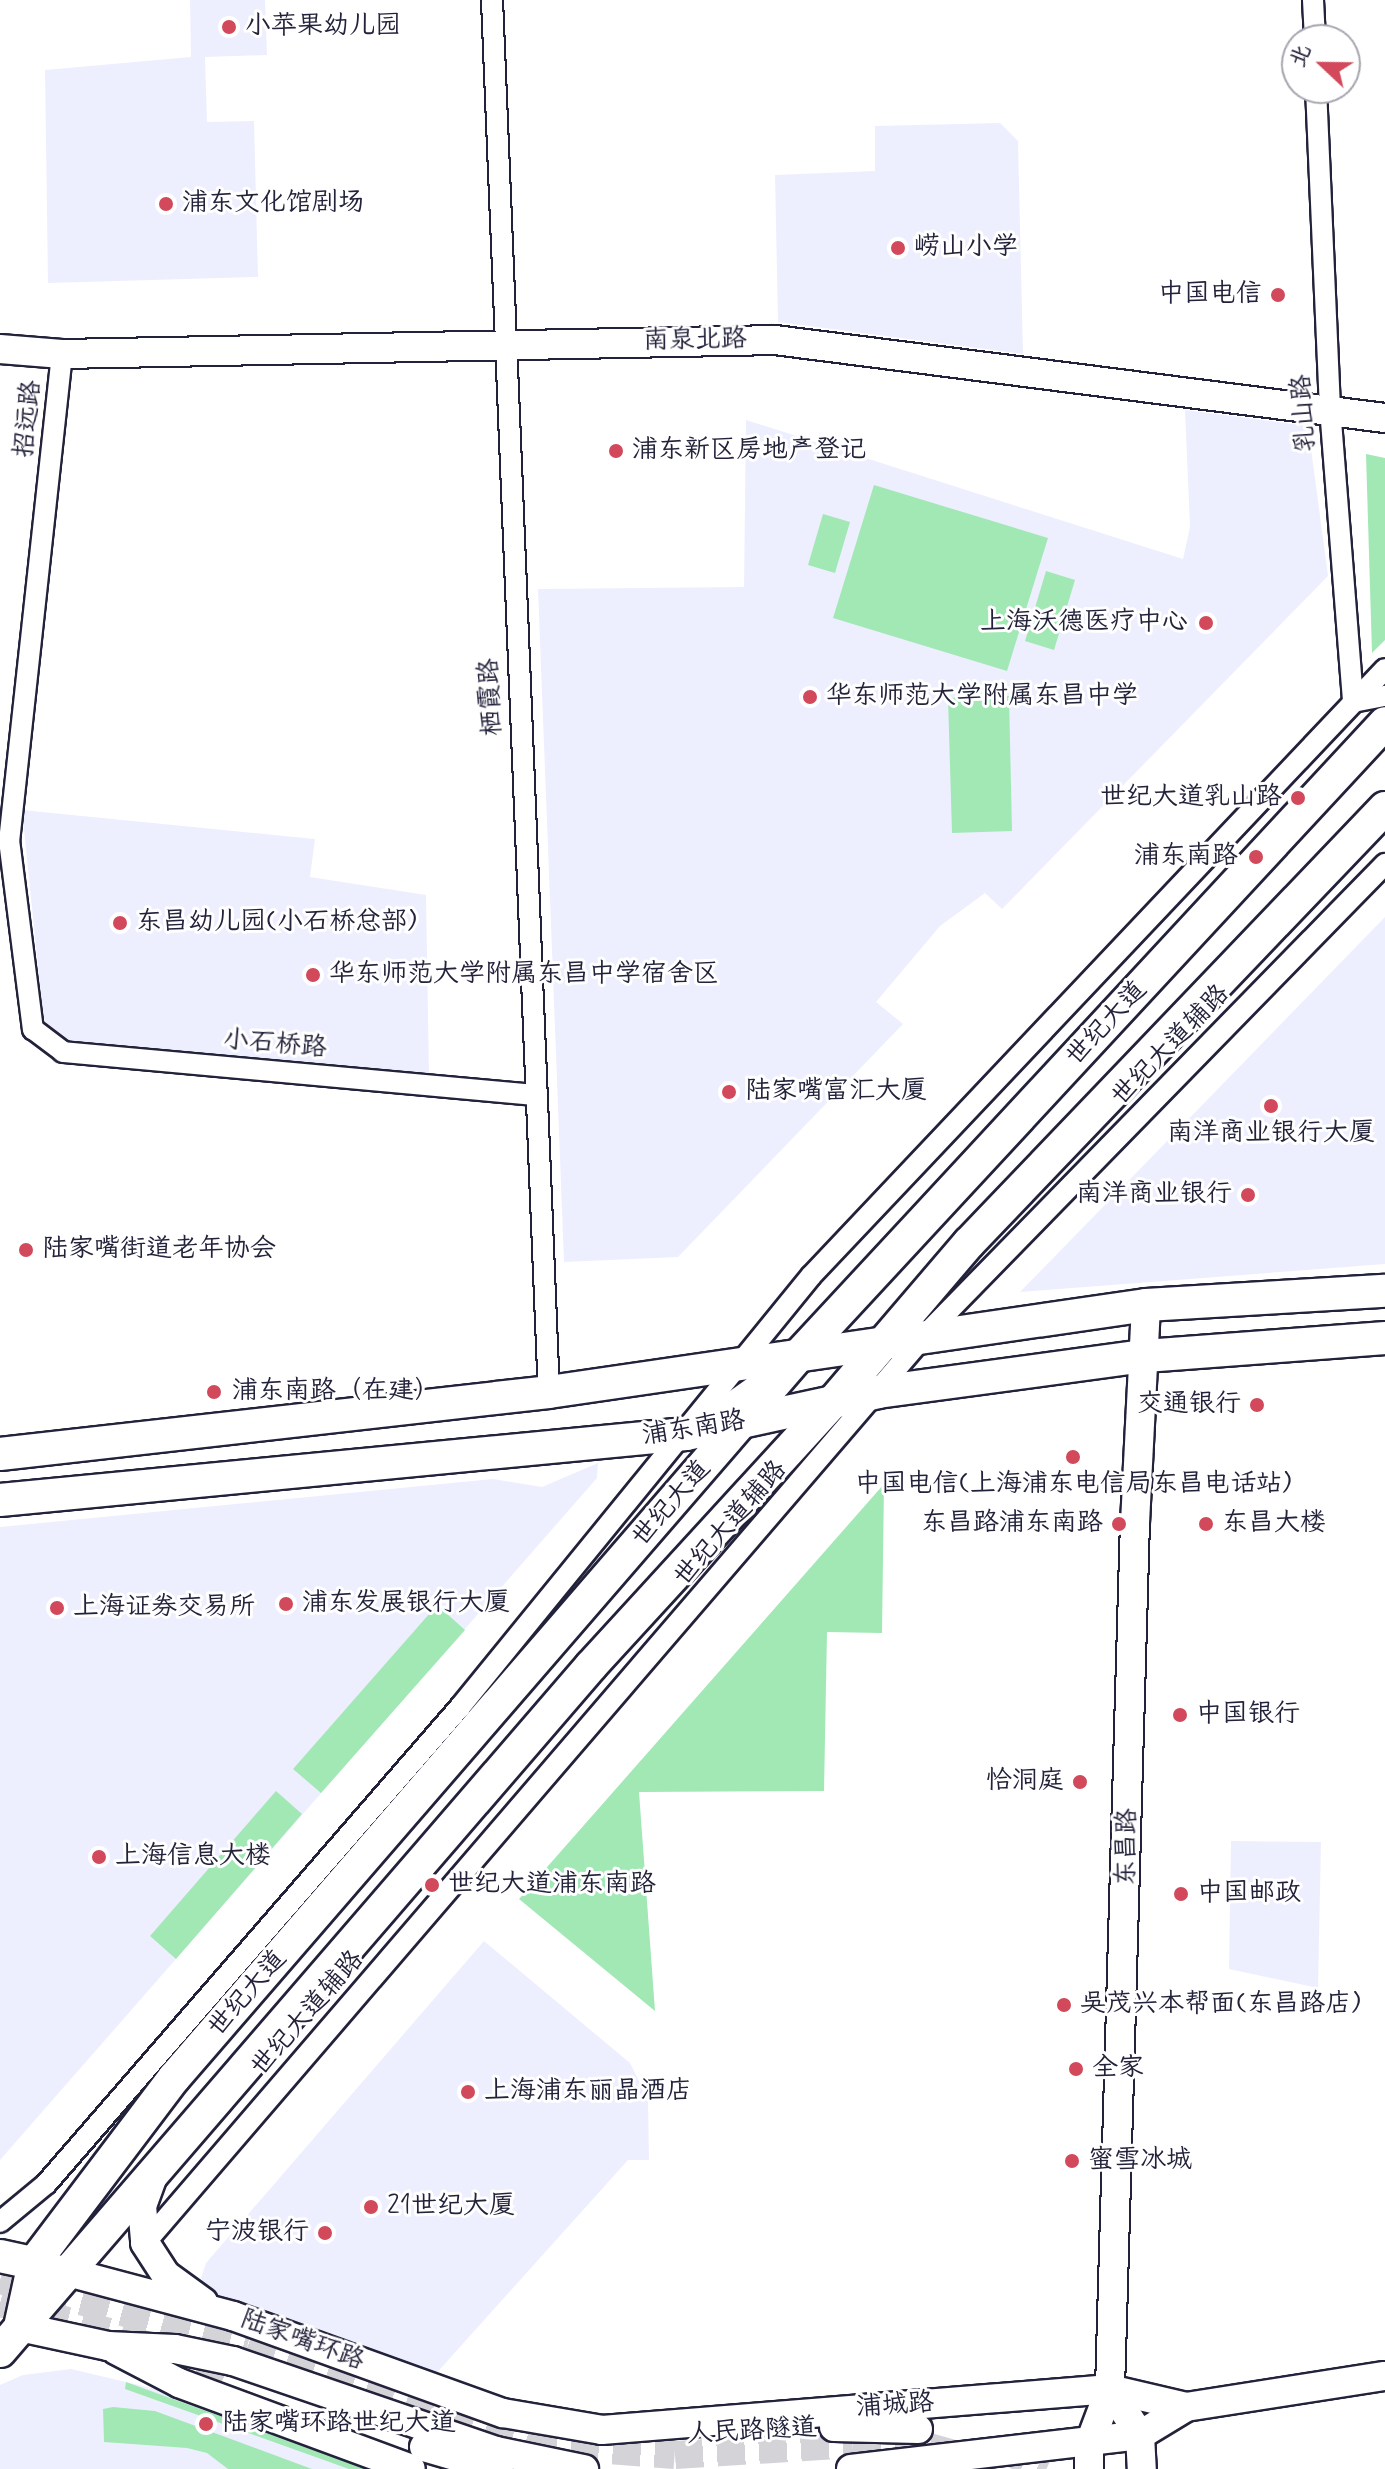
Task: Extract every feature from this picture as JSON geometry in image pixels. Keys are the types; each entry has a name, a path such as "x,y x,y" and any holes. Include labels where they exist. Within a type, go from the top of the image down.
{"main road":[{"name":"南泉北路","path":"0,349 62,354 775,340 1330,408 1385,418"},
{"name":"世纪大道","path":"7,2333 34,2263 174,2078 800,1354 1385,723"},
{"name":"世纪大道","path":"7,2333 68,2272 591,1666 833,1402 969,1243 1385,808"},
{"path":"0,1454 549,1392 741,1365 927,1333 1146,1305 1385,1291"},
{"name":"东昌路","path":"1089,2457 1110,2389 1135,1523 1146,1305"},
{"name":"浦东南路","path":"0,1500 686,1434 878,1392 1145,1356 1385,1338"},
{"path":"153,2175 142,2206 145,2243 166,2275 233,2316"},
{"name":"陆家嘴环路","path":"0,2256 233,2316 503,2413 602,2430"},
{"name":"陆家嘴环路","path":"7,2333 108,2346 175,2349 233,2361 496,2451 584,2469"},
{"name":"陆家嘴环路","path":"108,2346 179,2383 411,2469"},
{"name":"浦城路","path":"602,2430 1110,2389 1186,2407 1385,2376"},
{"path":"233,2380 476,2466 499,2469"},
{"path":"1110,2389 1140,2435 1142,2469"},
{"name":"浦城路","path":"851,2469 1089,2457 1140,2435 1186,2407"},
{"name":"人民路隧道","path":"634,2428 680,2437 854,2426 918,2429"}],"street":[{"name":"栖霞路","path":"492,0 503,345 549,1392"},
{"path":"1313,0 1314,24"},
{"name":"乳山路","path":"1317,104 1330,408 1353,702"},
{"name":"招远路","path":"29,1014 4,840 62,354"},
{"path":"0,2222 67,2160 460,1707 686,1434 811,1276 1385,669"},
{"path":"1353,702 1385,696"},
{"name":"世纪大道辅路","path":"145,2243 927,1333 1385,864"},
{"name":"小石桥路","path":"29,1014 42,1040 63,1052 536,1095"},
{"path":"686,1434 800,1354"}],"shaded area":[{"path":"190,0 265,0 267,55 205,57 207,122 254,121 258,277 48,283 45,70 191,57"},
{"name":"崂山小学","path":"1000,123 1018,141 1023,354 778,322 775,175 875,171 875,126"},
{"name":"华东师范大学附属东昌中学","path":"1185,410 1308,426 1328,576 1002,909 985,893 940,926 876,1002 903,1024 678,1257 564,1262 538,589 744,587 746,420 1183,559 1190,527"},
{"path":"22,810 315,839 310,877 426,895 429,1075 65,1044 49,1032 43,1015"},
{"path":"1385,917 1385,1264 1020,1292 1139,1170"},
{"path":"598,1463 597,1478 0,2160 0,1527 493,1479 542,1487"},
{"path":"1231,1841 1321,1842 1318,1988 1229,1969"},
{"path":"484,1941 630,2063 648,2099 649,2160 628,2160 433,2377 208,2292 201,2278 206,2263"},
{"path":"71,2369 164,2391 382,2469 0,2469 0,2385 23,2375"}],"green space":[{"path":"1366,454 1385,458 1385,640 1372,653"},
{"path":"874,485 1048,538 1007,671 833,618"},
{"path":"823,514 850,522 835,573 808,565"},
{"path":"1046,571 1075,580 1054,650 1025,641"},
{"path":"1009,696 1012,831 952,833 948,698"},
{"path":"884,1484 882,1633 827,1632 824,1791 639,1792 655,2011 519,1899"},
{"path":"437,1605 465,1630 321,1793 293,1769"},
{"path":"276,1791 302,1814 176,1959 150,1936"},
{"path":"126,2382 366,2469 349,2469 125,2389"},
{"path":"103,2409 155,2411 312,2469 228,2469 207,2453 187,2448 104,2442"}],"tunnel":[{"path":"0,2280 248,2345 529,2444 675,2455 853,2444 929,2447 1007,2469"},
{"path":"0,2303 120,2335 233,2380"},
{"path":"1000,2448 1046,2469"}],"place":[{"name":"小苹果幼儿园","path":"229,27"},
{"name":"浦东文化馆剧场","path":"166,204"},
{"name":"崂山小学","path":"898,248"},
{"name":"中国电信","path":"1278,295"},
{"name":"浦东新区房地产登记","path":"616,451"},
{"name":"上海沃德医疗中心","path":"1206,623"},
{"name":"华东师范大学附属东昌中学","path":"810,697"},
{"name":"世纪大道乳山路","path":"1298,798"},
{"name":"浦东南路","path":"1256,857"},
{"name":"东昌幼儿园(小石桥总部)","path":"120,923"},
{"name":"华东师范大学附属东昌中学宿舍区","path":"313,975"},
{"name":"陆家嘴富汇大厦","path":"729,1092"},
{"name":"南洋商业银行大厦","path":"1271,1106"},
{"name":"南洋商业银行","path":"1248,1195"},
{"name":"陆家嘴街道老年协会","path":"26,1250"},
{"name":"浦东南路（在建）","path":"214,1392"},
{"name":"交通银行","path":"1257,1405"},
{"name":"中国电信(上海浦东电信局东昌电话站)","path":"1073,1457"},
{"name":"东昌路浦东南路","path":"1119,1524"},
{"name":"东昌大楼","path":"1206,1524"},
{"name":"浦东发展银行大厦","path":"286,1604"},
{"name":"上海证券交易所","path":"57,1608"},
{"name":"中国银行","path":"1180,1715"},
{"name":"恰洞庭","path":"1080,1782"},
{"name":"上海信息大楼","path":"99,1857"},
{"name":"世纪大道浦东南路","path":"432,1885"},
{"name":"中国邮政","path":"1181,1894"},
{"name":"吴茂兴本帮面(东昌路店)","path":"1064,2005"},
{"name":"全家","path":"1076,2069"},
{"name":"上海浦东丽晶酒店","path":"468,2092"},
{"name":"蜜雪冰城","path":"1072,2161"},
{"name":"21世纪大厦","path":"371,2207"},
{"name":"宁波银行","path":"325,2233"},
{"name":"陆家嘴环路世纪大道","path":"206,2424"}]}
